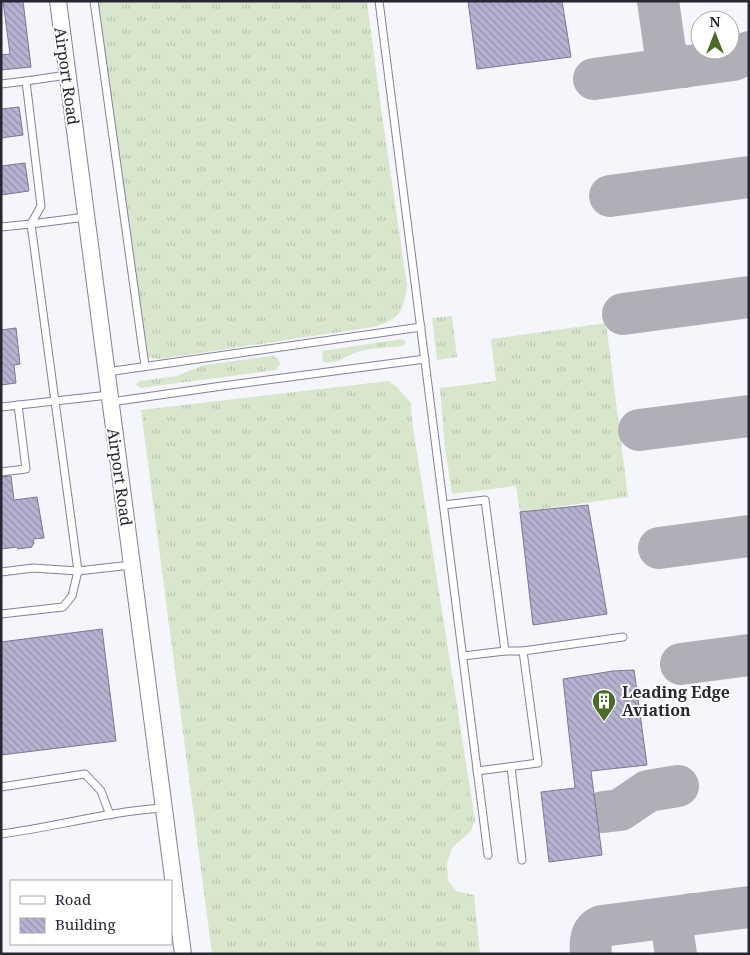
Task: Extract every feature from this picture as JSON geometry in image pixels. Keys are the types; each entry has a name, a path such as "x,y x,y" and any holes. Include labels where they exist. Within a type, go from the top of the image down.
{"street":[{"name":"Airport Road","path":"58,1 183,954"}],"lane":[{"path":"94,1 145,366"},
{"path":"379,1 488,855"},
{"path":"1,84 68,75"},
{"path":"1,614 63,607 72,596 78,570 31,224 41,206 26,81"},
{"path":"1,227 86,217"},
{"path":"106,372 421,327"},
{"path":"1,407 216,387 425,359"},
{"path":"1,472 26,469 18,405"},
{"path":"444,506 485,500 505,651"},
{"path":"1,572 33,568 78,570 132,565"},
{"path":"463,656 523,651 623,637"},
{"path":"477,771 538,763 523,651"},
{"path":"510,767 522,860"},
{"path":"1,787 85,774 101,790 110,815"},
{"path":"1,834 142,809 164,808"}],"green space":[{"path":"94,1 367,1 407,285 404,302 399,314 389,321 373,327 160,359 144,357"},
{"path":"452,316 457,357 437,360 432,318"},
{"path":"606,323 628,497 520,512 516,486 452,494 445,448 440,388 496,381 491,339"},
{"path":"402,339 405,341 405,344 402,346 357,352 336,361 323,362 322,351"},
{"path":"272,356 278,358 280,362 276,370 140,388 136,385 139,381 176,376 204,365"},
{"path":"389,381 411,403 412,421 475,820 471,831 452,848 447,863 448,880 456,891 474,895 480,954 212,954 141,410"}],"building":[{"path":"3,1 23,1 31,67 1,70 1,55 10,54"},
{"path":"468,1 562,1 571,57 477,69"},
{"path":"19,107 23,135 1,138 1,109"},
{"path":"25,163 29,191 1,195 1,166"},
{"path":"16,328 20,364 14,365 16,383 1,385 1,330"},
{"path":"11,476 14,500 37,497 44,538 33,539 34,544 32,547 1,549 1,477"},
{"path":"588,505 607,614 533,625 520,512"},
{"path":"102,629 116,741 1,755 1,642"},
{"name":"Leading Edge Aviation","path":"634,670 647,765 591,771 602,855 549,862 541,792 575,788 563,679 613,671"}],"taxiway":[{"path":"658,1 665,50 672,61 684,67"},
{"path":"594,79 733,60 749,52"},
{"path":"610,196 749,177"},
{"path":"623,314 749,297"},
{"path":"639,430 749,416"},
{"path":"659,548 749,536"},
{"path":"681,664 749,655"},
{"path":"603,812 620,810 648,791 678,786"},
{"path":"591,954 593,934 602,926 749,907"},
{"path":"676,954 674,929 679,920 692,914"}],"place":[{"name":"Leading Edge Aviation","path":"604,722"}]}
